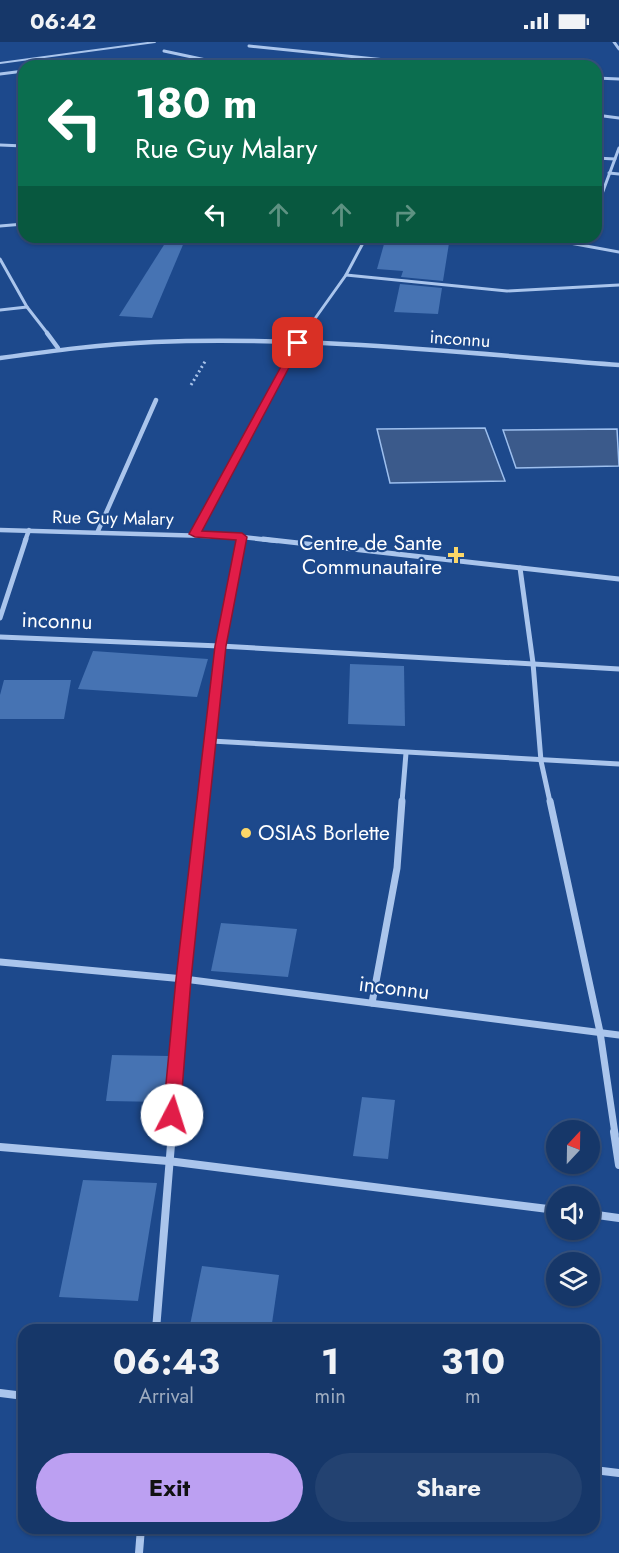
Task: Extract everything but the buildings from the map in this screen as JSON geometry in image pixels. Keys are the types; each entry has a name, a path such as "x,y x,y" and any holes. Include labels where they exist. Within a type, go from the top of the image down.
{"street":[{"path":"614,42 619,49"},
{"path":"249,46 380,60"},
{"path":"164,51 206,60"},
{"path":"0,74 18,72"},
{"path":"602,78 619,79"},
{"path":"602,116 619,118"},
{"path":"0,145 18,146"},
{"path":"602,193 619,148"},
{"path":"602,158 615,159"},
{"path":"609,173 619,174"},
{"path":"0,226 18,224"},
{"path":"195,534 298,343 346,276 363,243"},
{"path":"583,243 619,252"},
{"path":"0,259 27,307 58,348"},
{"path":"0,273 9,272"},
{"path":"346,276 507,291 619,285"},
{"path":"0,310 27,307"},
{"name":"inconnu","path":"0,358 58,348 298,343 619,365"},
{"path":"98,531 156,400"},
{"name":"Rue Guy Malary","path":"0,530 98,531 242,537 619,579"},
{"path":"0,618 29,530"},
{"path":"156,1324 184,979 220,646 242,537"},
{"path":"520,568 533,663 541,761 600,1032 619,1165"},
{"name":"inconnu","path":"0,637 220,646 619,669"},
{"path":"211,741 619,764"},
{"path":"372,1003 397,868 406,753"},
{"name":"inconnu","path":"0,962 184,979 619,1035"},
{"path":"0,1147 168,1161 546,1209"},
{"path":"600,1215 619,1218"},
{"path":"0,1393 18,1395"},
{"path":"600,1471 619,1473"},
{"path":"140,1553 141,1534"}],"lane":[{"path":"22,60 154,42"},
{"path":"0,63 18,61"}],"path":[{"path":"191,385 215,343"}],"water":[{"path":"485,428 505,481 390,483 377,429"},
{"path":"617,429 619,466 516,468 503,430"}],"place":[{"name":"Centre de Sante Communautaire","path":"456,555"},
{"name":"OSIAS Borlette","path":"246,833"}],"route":[{"path":"172,1115 184,979 220,646 242,537 195,534 298,343"}]}
